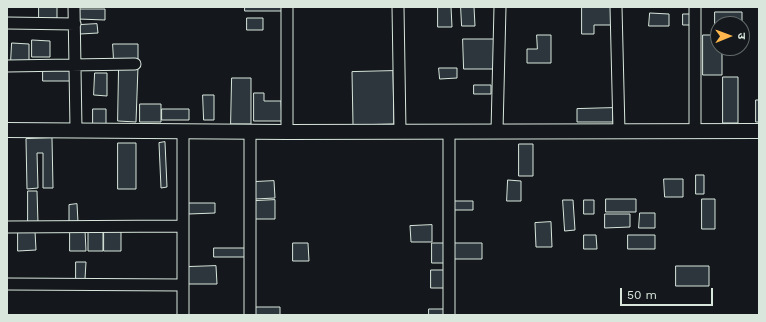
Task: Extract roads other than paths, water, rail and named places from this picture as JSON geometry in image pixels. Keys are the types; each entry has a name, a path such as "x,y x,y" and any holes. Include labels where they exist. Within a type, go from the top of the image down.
{"street":[{"path":"74,7 76,129"},
{"path":"287,7 287,132"},
{"path":"398,7 400,131"},
{"path":"497,131 500,7"},
{"path":"616,7 619,131"},
{"path":"695,7 695,130"},
{"path":"7,23 75,24"},
{"path":"7,66 135,64"},
{"path":"7,130 76,129 287,132 759,131"},
{"path":"183,131 183,315"},
{"path":"250,131 250,315"},
{"path":"449,315 450,131"},
{"path":"7,227 183,226"},
{"path":"7,284 183,285"}]}
